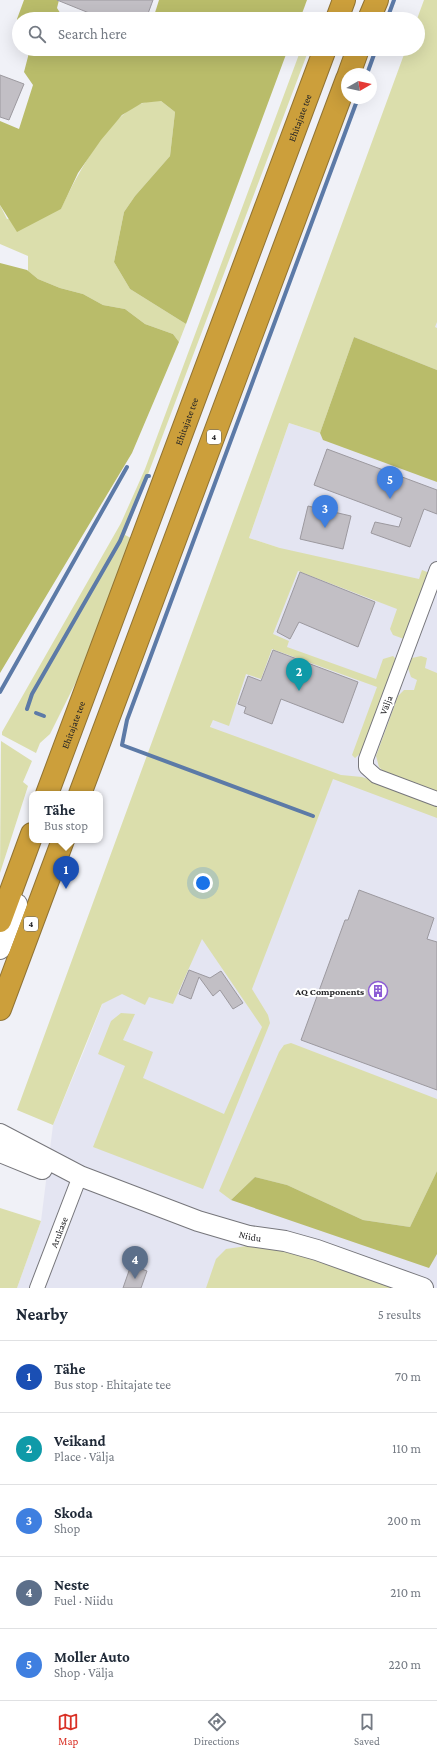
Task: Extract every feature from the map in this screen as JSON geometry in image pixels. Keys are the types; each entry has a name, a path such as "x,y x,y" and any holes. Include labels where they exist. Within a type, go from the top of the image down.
{"highway":[{"path":"340,12 344,0"},
{"path":"373,12 377,0"},
{"name":"Ehitajate tee","path":"48,791 322,56"},
{"path":"351,68 355,56"},
{"name":"4","path":"81,791 341,95"},
{"path":"0,921 29,842"},
{"name":"4","path":"0,1009 62,843"}],"street":[{"name":"Välja","path":"437,569 366,759 366,768 376,776 437,799"},
{"path":"58,791 71,756 68,737"},
{"path":"0,949 39,843"},
{"path":"0,903 14,884"},
{"name":"Niidu","path":"0,1134 80,1176 198,1221 249,1236 285,1241 318,1250 423,1288"},
{"name":"Niidu","path":"0,1152 45,1170 80,1176"},
{"path":"0,1162 45,1170"},
{"name":"Arukase","path":"37,1288 80,1176"}],"shaded area":[{"path":"437,105 437,1288 17,1288 41,1221 53,1125 84,1051 280,548 249,538 289,423 320,433"}],"green space":[{"path":"24,0 59,0 57,8 60,12 20,12"},
{"path":"159,0 307,0 303,12 155,12"},
{"path":"424,0 437,0 437,322 435,327 437,328 437,370 354,337 320,433 289,423 249,538 280,548 419,579 422,570 427,572 429,575 404,639 393,635 390,629 397,609 298,571 273,634 289,641 287,647 376,679 383,659 393,656 398,661 363,751 355,758 352,755 377,687 272,649 261,679 246,674 229,726 213,720 210,727 341,775 362,777 437,804 437,818 333,779 252,989 268,1015 270,1023 203,1189 93,1147 125,1066 98,1054 111,1021 121,1013 135,1014 123,1040 153,1052 143,1078 224,1114 262,1027 202,939 173,1004 149,997 145,1005 122,994 102,1004 53,1125 17,1110 403,56 425,56 425,12 420,12"},
{"path":"28,56 285,56 186,324 130,289 114,262 124,212 135,196 170,156 175,112 161,101 142,103 122,115 101,140 78,173 61,209 17,232 0,205 0,121 19,129 33,85 24,72"},
{"path":"298,56 306,56 125,535 131,538 78,678 50,734 40,743 36,753 2,735 2,732 121,523 145,469"},
{"path":"149,101 161,101 175,112 170,156 135,196 124,212 114,262 130,289 186,324 179,342 173,334 145,324 125,309 103,305 83,294 60,288 38,279 28,271 28,256 0,244 0,205 7,219 61,209 94,148 118,120 130,109 143,103"},
{"path":"0,263 27,270 38,279 60,288 83,294 103,305 125,309 145,324 173,334 179,342 132,453 0,673"},
{"path":"354,337 437,370 437,482 323,440 320,433"},
{"path":"421,656 427,658 425,668 437,673 437,792 384,772 379,767 376,756 398,696 404,690 414,690 417,680 411,677 408,668 412,658"},
{"path":"1,741 32,761 23,782 28,786 0,873"},
{"path":"291,1043 437,1099 437,1171 410,1227 363,1220 287,1185 255,1177 231,1200 219,1191 279,1052 284,1045"},
{"path":"437,1171 437,1254 429,1268 231,1200 255,1177 287,1185 363,1220 410,1227"},
{"path":"0,1208 41,1221 17,1288 0,1288"},
{"path":"247,1246 291,1251 397,1288 206,1288 216,1259 226,1249"}],"building":[{"path":"57,0 153,0 149,12 87,12"},
{"path":"0,75 24,84 9,120 0,117"},
{"path":"327,449 437,490 437,514 424,509 410,547 371,533 375,522 399,527 402,518 314,485"},
{"path":"308,506 351,516 343,549 300,539"},
{"path":"300,572 375,602 358,647 299,622 290,639 277,632"},
{"path":"273,650 358,682 343,723 281,699 272,724 244,713 246,707 238,704 248,676 261,681"},
{"name":"AQ Components","path":"359,890 434,918 427,939 437,942 437,1090 301,1040 345,920 348,920"},
{"path":"189,970 210,978 221,971 243,1003 233,1009 220,990 213,996 199,977 191,999 179,994"},
{"path":"131,1265 147,1271 141,1288 123,1288"}],"waterway":[{"path":"390,12 394,0"},
{"path":"369,68 373,56"},
{"path":"313,816 122,745 127,720 356,104"},
{"path":"0,692 127,467"},
{"path":"27,709 32,694 120,541 147,476 149,476"},
{"path":"36,713 44,716"}],"place":[{"name":"Moller Auto","path":"390,499"},
{"name":"Skoda","path":"325,528"},
{"name":"Veikand","path":"299,691"},
{"name":"Tähe","path":"66,889"},
{"name":"AQ Components","path":"378,991"},
{"name":"Neste","path":"135,1279"}]}
